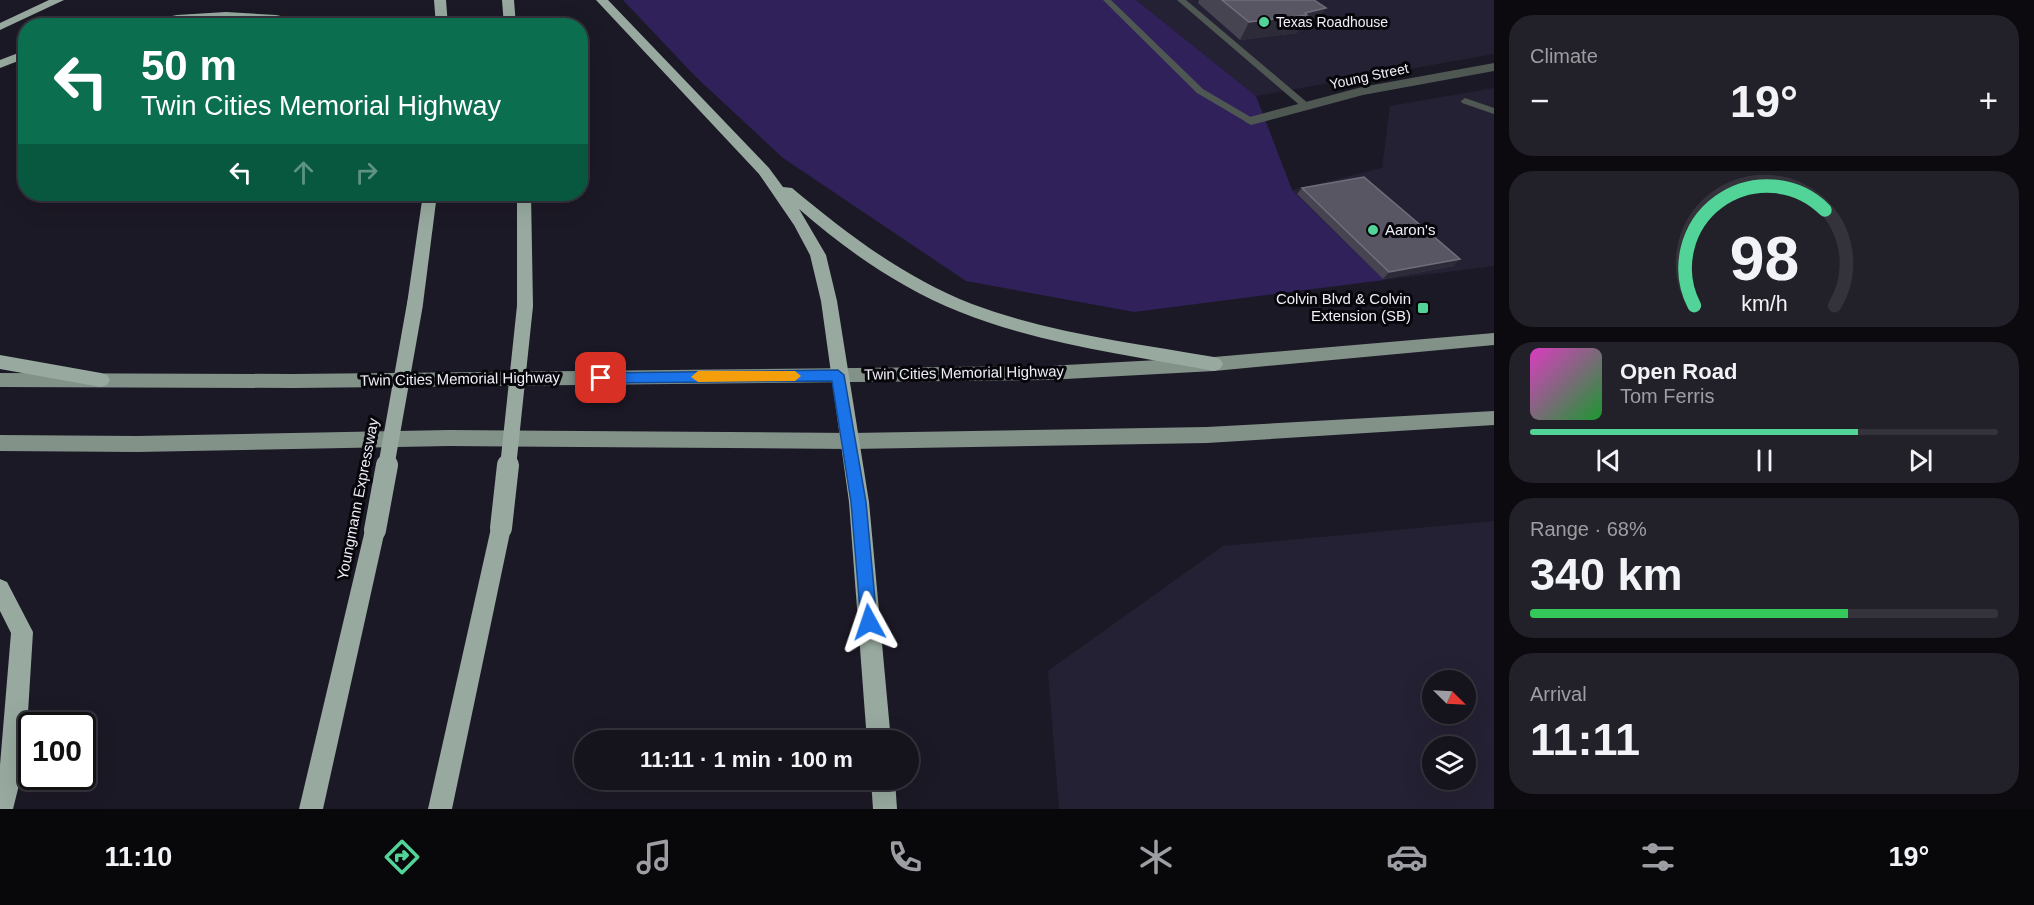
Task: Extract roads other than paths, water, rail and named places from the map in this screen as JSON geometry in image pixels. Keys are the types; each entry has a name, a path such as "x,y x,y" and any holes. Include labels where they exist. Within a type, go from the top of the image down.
{"highway":[{"path":"19,18 58,0"},
{"path":"440,0 441,18"},
{"path":"508,0 509,18"},
{"path":"602,0 764,171 861,252 916,284 977,311 1086,340 1214,364"},
{"path":"171,18 215,15 278,18"},
{"path":"0,27 18,19"},
{"path":"0,64 18,57"},
{"path":"764,171 801,223 818,255 829,301 838,375 851,441 859,502 878,730"},
{"name":"Youngmann Expressway","path":"311,809 375,530 415,304 429,201"},
{"path":"440,809 501,528 525,306 524,201"},
{"path":"0,362 101,380"},
{"path":"0,589 22,632 13,761 1,809"},
{"path":"884,790 885,809"}],"main road":[{"name":"Twin Cities Memorial Highway","path":"0,380 1047,373 1214,364 1494,339"},
{"path":"0,443 137,444 449,438 851,441 1207,435 1494,418"}],"street":[{"name":"Young Street","path":"1251,121 1362,91 1494,67"}],"lane":[{"path":"1107,0 1200,91 1251,121"},
{"path":"1181,0 1306,106"},
{"path":"1465,100 1494,111"}],"place":[{"name":"Texas Roadhouse","path":"1264,22"},
{"name":"Aaron's","path":"1373,230"},
{"name":"Colvin Blvd & Colvin Extension (SB)","path":"1423,308"}]}
